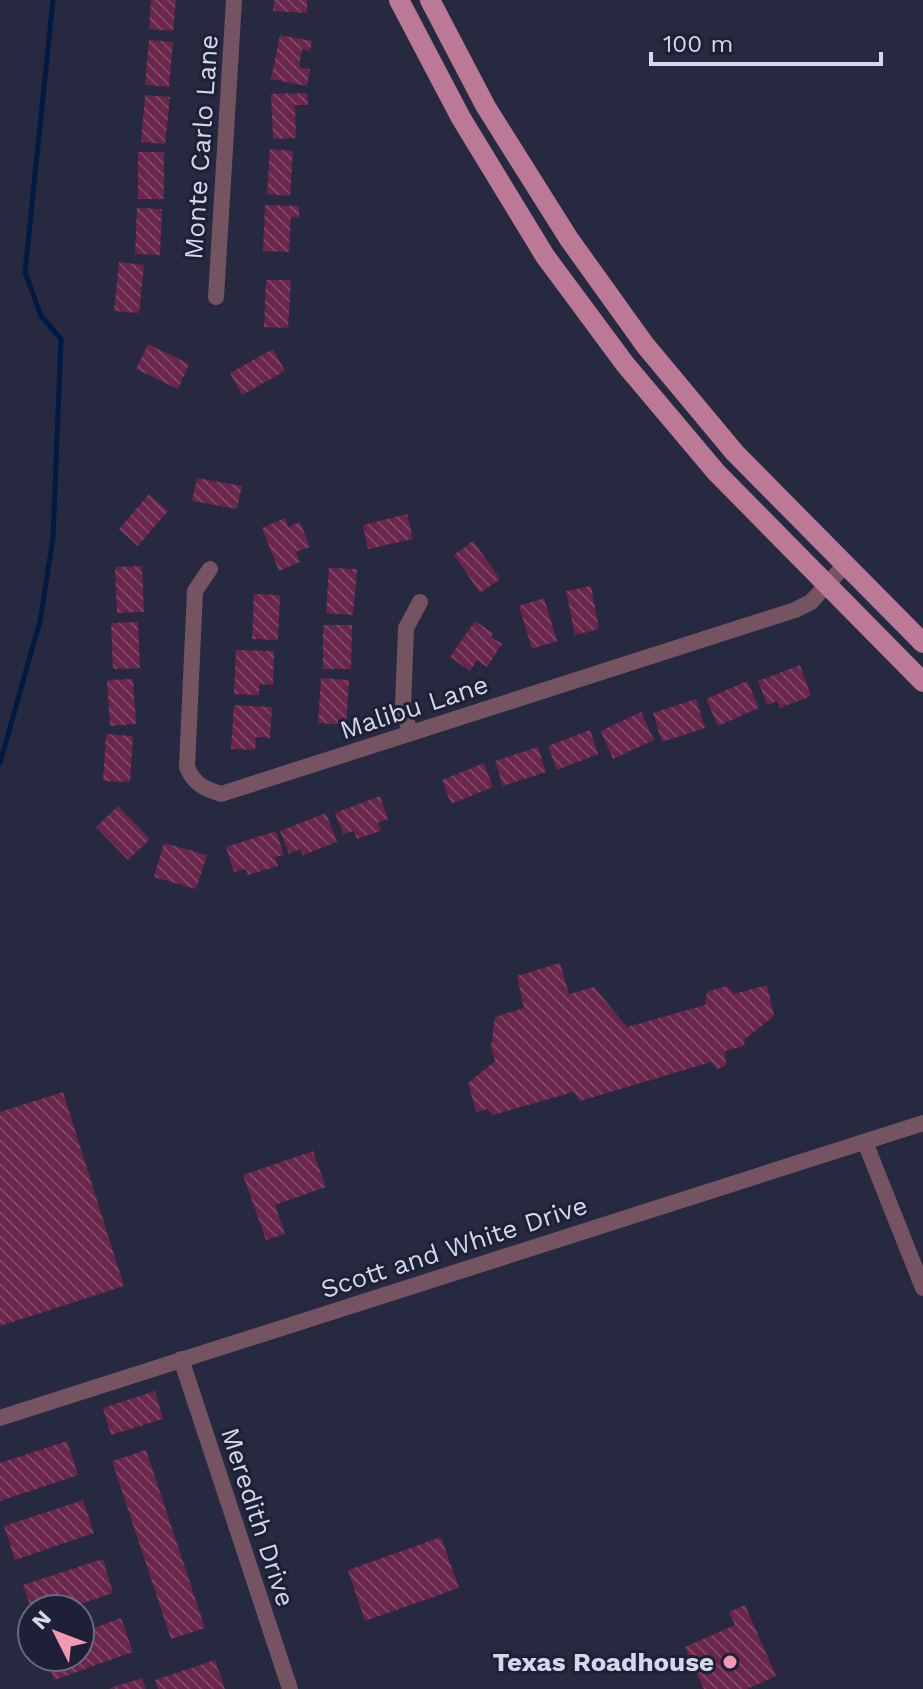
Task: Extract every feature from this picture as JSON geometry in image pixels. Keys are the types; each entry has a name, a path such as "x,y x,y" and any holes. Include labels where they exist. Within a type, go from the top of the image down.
{"main road":[{"path":"399,0 457,111 545,256 625,364 716,472 923,682"},
{"path":"430,0 481,98 569,239 645,345 735,453 923,643"},
{"path":"457,111 481,98"}],"street":[{"name":"Monte Carlo Lane","path":"216,297 234,0"},
{"name":"Malibu Lane","path":"210,569 195,591 187,767 192,779 202,788 221,794 795,610 811,602 844,566"},
{"path":"410,733 403,706 406,628 420,602"},
{"name":"Scott and White Drive","path":"0,1418 923,1123"},
{"path":"865,1142 923,1288"},
{"name":"Meredith Drive","path":"181,1359 290,1689"}],"building":[{"path":"151,0 176,0 173,31 149,29"},
{"path":"274,0 307,0 307,13 273,11"},
{"path":"280,35 312,41 310,51 302,49 299,67 310,69 307,86 271,79"},
{"path":"149,40 173,42 169,87 145,85"},
{"path":"307,93 308,105 295,105 296,138 273,139 271,94"},
{"path":"145,95 170,97 165,144 141,142"},
{"path":"270,149 293,151 290,196 267,194"},
{"path":"138,152 164,152 164,199 138,199"},
{"path":"265,205 299,206 299,217 291,217 289,252 263,251"},
{"path":"137,208 162,209 160,255 135,254"},
{"path":"119,262 144,265 139,313 114,311"},
{"path":"266,280 291,280 288,328 264,327"},
{"path":"148,344 189,364 178,389 136,369"},
{"path":"273,349 285,371 242,395 230,373"},
{"path":"197,478 242,486 237,509 192,501"},
{"path":"149,494 168,511 138,546 119,529"},
{"path":"407,514 413,539 368,549 363,525"},
{"path":"285,518 288,527 300,522 310,547 296,552 300,562 279,571 262,528"},
{"path":"473,541 500,579 480,593 454,555"},
{"path":"142,566 144,612 117,613 115,567"},
{"path":"329,568 357,569 353,615 326,613"},
{"path":"591,586 599,629 575,635 566,591"},
{"path":"254,594 280,595 278,640 252,639"},
{"path":"544,598 557,641 532,649 519,606"},
{"path":"475,621 493,633 491,637 502,644 487,667 477,660 470,671 450,657"},
{"path":"138,622 140,668 113,669 111,623"},
{"path":"323,625 352,625 351,669 323,669"},
{"path":"236,650 274,651 273,685 259,684 259,695 234,694"},
{"path":"800,665 811,696 780,708 777,701 767,705 758,681"},
{"path":"321,678 349,680 346,725 318,723"},
{"path":"133,679 136,724 110,726 107,680"},
{"path":"747,681 759,708 718,726 706,699"},
{"path":"696,699 705,728 662,742 653,713"},
{"path":"234,705 272,707 270,738 256,737 255,750 231,749"},
{"path":"641,712 654,740 613,759 601,731"},
{"path":"590,730 598,754 557,770 548,746"},
{"path":"106,734 133,736 130,782 103,781"},
{"path":"538,747 546,772 503,786 495,761"},
{"path":"484,763 493,787 451,804 442,780"},
{"path":"380,796 388,819 378,823 381,831 357,839 354,831 343,834 335,813"},
{"path":"118,806 150,839 128,860 96,827"},
{"path":"326,813 337,842 303,855 300,849 289,854 280,831"},
{"path":"276,831 284,855 275,857 278,866 248,875 246,869 234,872 226,847"},
{"path":"164,843 207,855 196,889 154,877"},
{"path":"560,963 569,994 594,987 627,1027 705,1005 707,992 727,986 734,994 767,985 774,1016 745,1039 744,1046 725,1051 726,1066 717,1069 711,1062 580,1101 573,1092 493,1115 487,1109 476,1112 468,1083 495,1061 491,1047 495,1017 524,1008 517,976"},
{"path":"63,1092 124,1286 0,1326 0,1112"},
{"path":"313,1151 326,1187 275,1205 285,1234 266,1240 243,1175"},
{"path":"155,1391 163,1419 111,1435 103,1408"},
{"path":"67,1441 78,1475 0,1501 0,1463"},
{"path":"146,1450 205,1628 171,1639 112,1461"},
{"path":"83,1500 94,1533 15,1560 4,1526"},
{"path":"441,1537 459,1588 365,1621 348,1570"},
{"path":"103,1559 113,1593 96,1599 96,1593 26,1593 23,1585"},
{"name":"Texas Roadhouse","path":"745,1605 776,1676 747,1689 704,1689 685,1647 735,1625 729,1612"},
{"path":"121,1618 133,1652 96,1665 96,1627"},
{"path":"215,1660 225,1689 158,1689 155,1680"},
{"path":"52,1673 74,1673 54,1680"},
{"path":"142,1678 146,1689 110,1689 110,1688"}],"waterway":[{"path":"0,763 40,621 53,538 61,339 41,316 25,272 53,0"}],"place":[{"name":"Texas Roadhouse","path":"730,1662"}]}
